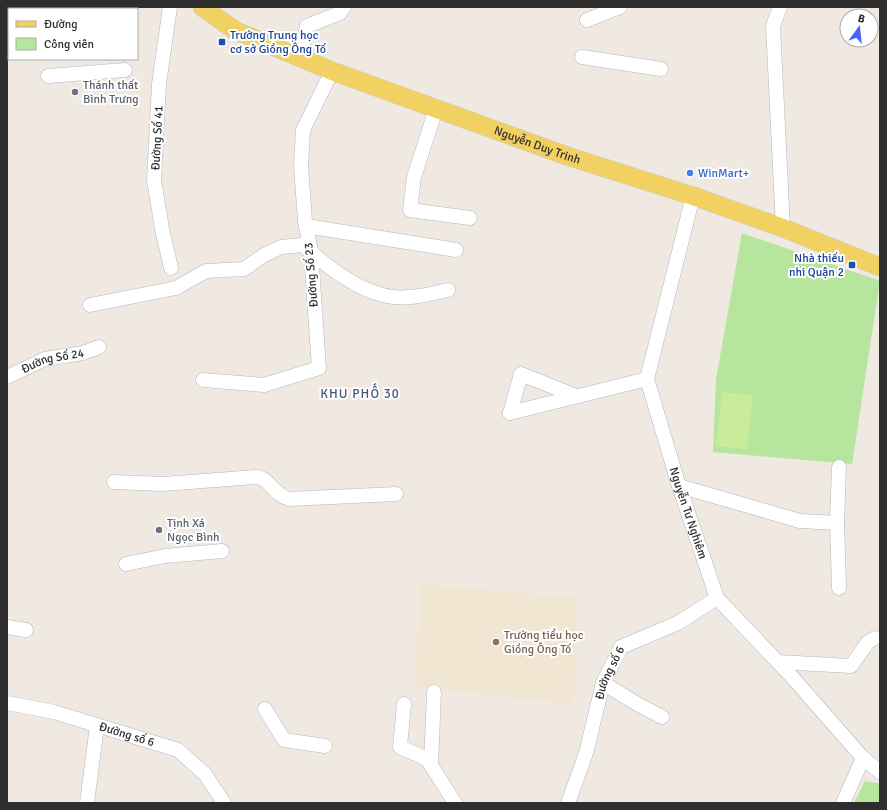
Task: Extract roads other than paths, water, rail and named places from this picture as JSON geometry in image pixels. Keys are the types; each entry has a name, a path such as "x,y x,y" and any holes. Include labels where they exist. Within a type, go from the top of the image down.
{"main road":[{"name":"Nguyễn Duy Trinh","path":"202,7 236,31 332,71 566,156 693,196 783,228 880,267"}],"street":[{"name":"Đường Số 41","path":"170,7 159,84 154,180 162,229 172,268"},
{"path":"301,58 307,26 340,13 344,7"},
{"path":"587,20 620,7"},
{"path":"780,7 773,26 783,228"},
{"path":"582,57 661,69"},
{"path":"48,76 125,70"},
{"name":"Đường Số 23","path":"203,380 264,385 319,368 311,252 306,226 301,166 303,130 332,71"},
{"path":"436,108 414,177 410,210 470,218"},
{"name":"Nguyễn Tư Nghiêm","path":"693,196 648,379 679,486 716,598 778,662 863,758 880,772"},
{"path":"306,226 456,250"},
{"path":"90,304 176,288 206,271 244,269 264,255 281,247 303,245 337,272 365,289 393,297 420,296 448,290"},
{"name":"Đường Số 24","path":"7,377 45,359 82,353 99,347"},
{"path":"576,396 648,379"},
{"path":"839,588 837,523 840,467"},
{"path":"114,482 163,484 257,478 265,480 279,495 290,499 396,494"},
{"path":"679,486 800,521 837,523"},
{"path":"126,564 165,556 222,551"},
{"name":"Đường số 6","path":"568,803 586,753 603,683 621,647 678,622 716,598"},
{"path":"7,627 26,630"},
{"path":"778,662 851,666 868,642 875,638"},
{"path":"603,683 662,717"},
{"path":"431,765 434,692"},
{"name":"Đường số 6","path":"7,703 54,712 178,750 206,774 224,803"},
{"path":"404,704 400,747 427,759 455,803"},
{"path":"265,709 284,740 325,746"},
{"path":"87,803 97,726"},
{"path":"843,803 863,758"}],"place":[{"name":"Trường Trung học cơ sở Giồng Ông Tố","path":"222,42"},
{"name":"Thánh thất Bình Trưng","path":"75,92"},
{"name":"WinMart+","path":"690,173"},
{"name":"Nhà thiếu nhi Quận 2","path":"852,265"},
{"name":"Tịnh Xá Ngọc Bình","path":"159,530"},
{"name":"Trường tiểu học Giồng Ông Tố","path":"496,642"}],"district":[{"name":"KHU PHỐ 30","path":"360,393"}]}
